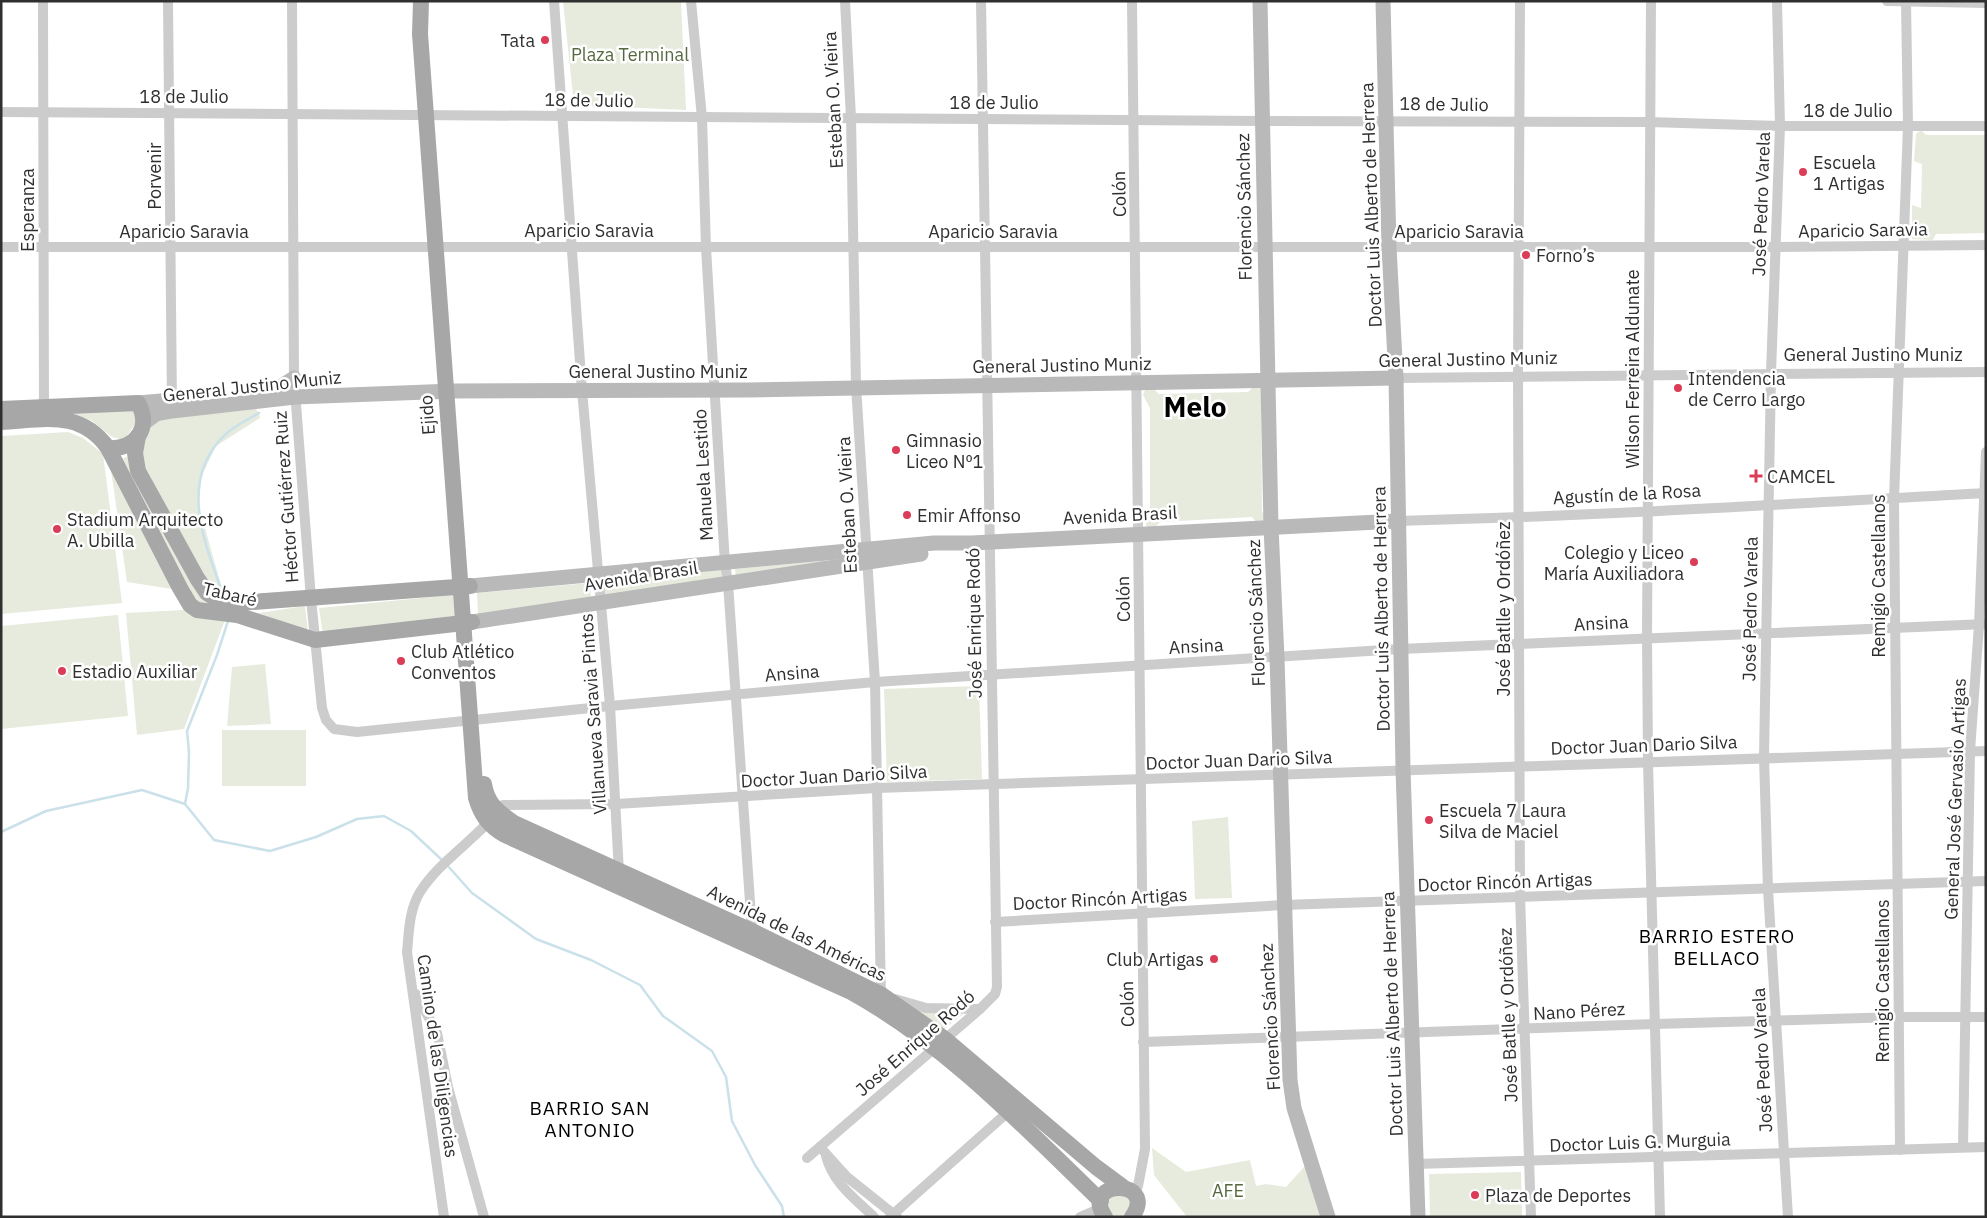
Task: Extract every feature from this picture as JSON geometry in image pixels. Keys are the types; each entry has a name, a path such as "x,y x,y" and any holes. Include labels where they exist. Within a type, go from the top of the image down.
{"main road":[{"name":"Ejido","path":"421,1 420,34 430,116"},
{"name":"Ejido","path":"429,1 427,20 430,116 449,391 475,719 486,795 493,817"},
{"path":"1,422 44,413 138,403 144,414 141,430 131,444 120,449 108,448"},
{"path":"1,410 44,413"},
{"name":"Tabaré","path":"44,413 84,424 98,434 108,448 190,605 197,610 218,607 238,609 311,599"},
{"name":"Tabaré","path":"141,430 135,453 138,471 197,578 218,607"},
{"name":"Avenida Brasil","path":"311,599 465,586"},
{"name":"Tabaré","path":"238,609 315,640"},
{"name":"Avenida Brasil","path":"315,640 468,622"},
{"name":"Avenida de las Américas","path":"493,817 514,823 616,879 749,938 880,1001 941,1043 1096,1167 1133,1204"},
{"name":"Avenida de las Américas","path":"941,1043 1102,1209"},
{"path":"1102,1209 1109,1189 1133,1204"}],"street":[{"name":"Esperanza","path":"42,1 44,413"},
{"name":"Porvenir","path":"168,1 172,405"},
{"name":"Héctor Gutiérrez Ruiz","path":"292,1 294,378 311,599 322,708 326,720 334,729 357,732 475,719"},
{"name":"Villanueva Saravia Pintos","path":"554,1 582,390 610,706 616,804 616,879"},
{"name":"Manuela Lestido","path":"691,1 702,118 706,248 725,564 744,798 749,938"},
{"name":"Esteban O. Vieira","path":"845,1 855,248 856,386 875,682 880,1001"},
{"name":"José Enrique Rodó","path":"807,1158 823,1150 980,1009 995,994 997,987 981,1"},
{"name":"Colón","path":"1132,1 1145,1149 1133,1204"},
{"name":"Florencio Sánchez","path":"1260,1 1270,527 1277,658 1283,905 1290,1080 1294,1108 1328,1217"},
{"name":"Doctor Luis Alberto de Herrera","path":"1383,1 1389,247 1396,378 1403,769 1418,1217"},
{"name":"José Batlle y Ordóñez","path":"1520,1 1518,121 1520,896 1531,1217"},
{"name":"Wilson Ferreira Aldunate","path":"1651,1 1647,376 1649,512 1647,638 1648,762 1660,1217"},
{"name":"José Pedro Varela","path":"1777,1 1780,126 1767,507 1764,757 1768,889 1788,1217"},
{"path":"1887,1 1986,3"},
{"name":"Remigio Castellanos","path":"1900,1150 1894,499 1908,126 1906,2"},
{"name":"18 de Julio","path":"1,112 170,112 430,116 562,115 702,118 1386,120 1650,122 1780,126 1986,126"},
{"name":"Aparicio Saravia","path":"1,247 571,246 855,248 986,246 1776,247 1986,245"},
{"name":"General Justino Muniz","path":"138,403 172,405 295,397 449,391 715,390 856,386 1396,378 1986,372"},
{"name":"General Justino Muniz","path":"141,430 156,414 172,405 265,393 280,387 294,378"},
{"name":"General José Gervasio Artigas","path":"1963,1147 1970,750 1982,624 1986,452"},
{"name":"Agustín de la Rosa","path":"1270,527 1767,507 1984,493"},
{"name":"Avenida Brasil","path":"465,586 725,564 866,556 972,543 1270,527"},
{"name":"Avenida Brasil","path":"468,622 728,583 866,556"},
{"name":"Ansina","path":"475,719 875,682 1141,665 1400,649 1982,624"},
{"name":"Doctor Juan Dario Silva","path":"493,817 503,805 616,804 744,798 877,788 993,786 1403,769 1986,751"},
{"name":"Camino de las Diligencias","path":"444,1217 407,952 410,918 420,892 437,872 493,817"},
{"name":"Doctor Rincón Artigas","path":"995,922 1283,905 1520,896 1651,894 1986,881"},
{"path":"413,989 437,1033 448,1087 484,1217"},
{"path":"880,1001 926,1008 980,1009"},
{"name":"Nano Pérez","path":"1143,1042 1654,1024 1898,1017 1986,1017"},
{"path":"823,1150 847,1176 893,1216 1008,1112"},
{"name":"Doctor Luis G. Murguia","path":"1416,1164 1658,1158 1986,1146"},
{"path":"823,1150 829,1170 835,1178 874,1217"},
{"path":"1080,1217 1102,1209"}],"green space":[{"name":"Plaza Terminal","path":"563,1 681,1 686,110 574,105"},
{"path":"1921,130 1926,135 1986,135 1986,233 1936,234 1933,240 1912,239 1912,205 1921,208 1922,164 1914,161 1916,134"},
{"path":"1253,387 1261,388 1262,512 1266,515 1265,522 1257,523 1252,517 1160,522 1156,526 1148,528 1146,526 1146,519 1150,516 1150,408 1143,395 1145,390 1154,389 1159,394 1248,392"},
{"path":"135,408 138,420 124,440 112,437 91,420 60,411"},
{"path":"255,408 260,418 216,446 201,477 199,507 223,592 210,590 144,474 141,457 145,432 160,419"},
{"name":"Stadium Arquitecto A. Ubilla","path":"68,432 83,438 103,454 122,603 1,614 1,436"},
{"path":"129,456 216,610 193,604 119,460"},
{"path":"110,463 172,589 127,582"},
{"path":"855,558 736,578 735,569"},
{"path":"721,570 722,580 605,596 603,581"},
{"path":"590,583 591,598 478,614 477,593"},
{"path":"453,595 455,617 323,635 319,608"},
{"path":"305,606 308,632 259,613"},
{"path":"183,610 225,620 184,729 137,735 126,613"},
{"name":"Estadio Auxiliar","path":"118,615 128,716 1,729 1,626"},
{"path":"265,664 271,724 227,726 232,667"},
{"path":"979,686 982,779 887,782 884,689"},
{"path":"222,730 306,730 306,786 222,786"},
{"path":"1228,817 1232,898 1195,899 1192,821"},
{"path":"902,1005 963,1014 942,1031"},
{"name":"AFE","path":"1152,1148 1186,1172 1250,1160 1256,1186 1266,1184 1286,1187 1305,1166 1320,1217 1187,1217 1154,1175"},
{"name":"Plaza de Deportes","path":"1521,1172 1522,1217 1430,1217 1429,1174"},
{"path":"1114,1191 1132,1200 1125,1217 1112,1217 1105,1207"}],"waterway":[{"path":"223,594 203,532 199,511 199,490 203,470 212,451 227,433 259,413"},
{"path":"185,804 188,788 189,752 187,731 217,655 228,621"},
{"path":"1,832 46,811 142,790 185,804 214,840 270,851 316,837 357,819 384,816 411,831 443,861"},
{"path":"447,865 472,893 536,939 591,960 640,985 663,1016 712,1051 726,1077 732,1121 755,1165 782,1206 784,1217"}],"place":[{"name":"Tata","path":"545,40"},
{"name":"Escuela 1 Artigas","path":"1803,172"},
{"name":"Forno’s","path":"1526,255"},
{"name":"Intendencia de Cerro Largo","path":"1678,388"},
{"name":"Gimnasio Liceo Nº1","path":"896,450"},
{"name":"CAMCEL","path":"1756,476"},
{"name":"Emir Affonso","path":"907,515"},
{"name":"Stadium Arquitecto A. Ubilla","path":"57,529"},
{"name":"Colegio y Liceo María Auxiliadora","path":"1694,562"},
{"name":"Club Atlético Conventos","path":"401,661"},
{"name":"Estadio Auxiliar","path":"62,671"},
{"name":"Escuela 7 Laura Silva de Maciel","path":"1429,820"},
{"name":"Club Artigas","path":"1214,959"},
{"name":"Plaza de Deportes","path":"1475,1195"}],"district":[{"name":"Melo","path":"1195,406"},
{"name":"BARRIO ESTERO BELLACO","path":"1717,947"},
{"name":"BARRIO SAN ANTONIO","path":"590,1119"}]}
